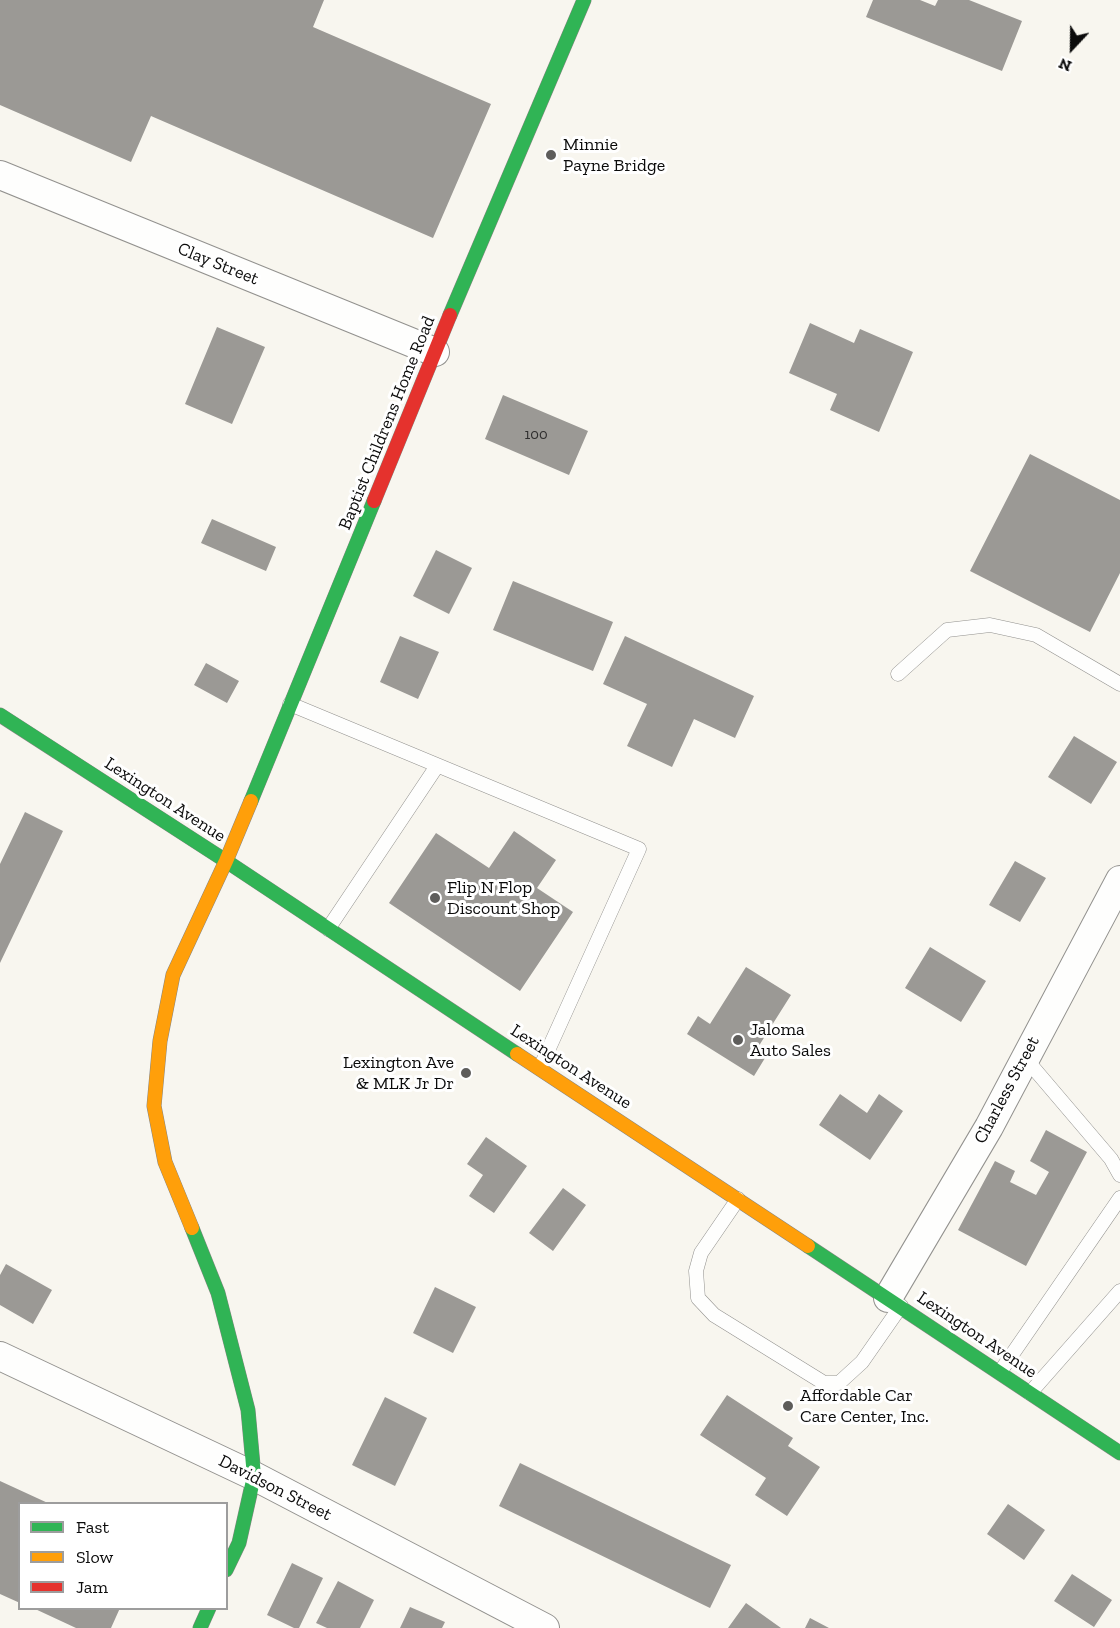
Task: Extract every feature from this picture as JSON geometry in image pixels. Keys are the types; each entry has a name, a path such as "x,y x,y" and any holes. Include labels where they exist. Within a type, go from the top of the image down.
{"street":[{"name":"Baptist Childrens Home Road","path":"228,1566 239,1543 254,1476 248,1410 218,1293 165,1162 154,1106 160,1041 173,975 226,861 435,352 584,0"},
{"name":"Clay Street","path":"0,175 435,352"},
{"name":"Lexington Avenue","path":"0,715 328,928 1120,1453"},
{"name":"Charless Street","path":"894,1302 1120,880"},
{"name":"Davidson Street","path":"0,1356 254,1476 545,1628"},
{"path":"200,1628 208,1610"}],"lane":[{"path":"898,674 947,630 990,625 1036,635 1117,681 1120,666"},
{"path":"290,704 639,849 540,1068"},
{"path":"328,928 437,766"},
{"path":"1025,1058 1111,1159 1120,1175"},
{"path":"1000,1372 1120,1198"},
{"path":"738,1199 701,1253 696,1271 698,1298 714,1315 824,1383 839,1383 862,1362 894,1302"},
{"path":"1030,1393 1120,1291"}],"building":[{"path":"0,0 324,0 313,27 491,104 433,238 151,116 131,162 0,105"},
{"path":"873,0 920,0 935,6 938,0 969,0 1022,21 1002,71 866,17"},
{"path":"810,323 854,343 860,329 913,352 879,432 830,410 837,394 789,373"},
{"path":"217,327 265,347 232,424 185,404"},
{"path":"503,395 588,431 569,475 485,439"},
{"path":"1030,454 1120,500 1120,573 1090,632 970,571"},
{"path":"212,519 276,547 266,571 201,543"},
{"path":"436,550 472,568 449,614 413,596"},
{"path":"513,581 613,622 593,671 493,630"},
{"path":"400,636 439,652 418,699 380,682"},
{"path":"625,636 754,696 735,738 694,719 672,767 627,746 647,704 603,684"},
{"path":"206,663 239,681 227,703 194,685"},
{"path":"1074,736 1117,762 1091,804 1048,777"},
{"path":"25,812 63,831 0,963 0,864"},
{"path":"514,831 556,860 537,888 573,912 520,991 389,903 436,833 489,868"},
{"path":"1015,861 1046,878 1020,922 989,905"},
{"path":"930,947 986,981 961,1022 905,988"},
{"path":"746,967 791,995 755,1052 765,1058 754,1076 687,1034 698,1016 710,1024"},
{"path":"840,1094 867,1113 879,1094 903,1111 870,1160 819,1125"},
{"path":"1046,1130 1087,1152 1026,1266 958,1230 995,1161 1015,1171 1010,1182 1036,1195 1049,1172 1030,1161"},
{"path":"486,1137 527,1166 494,1213 469,1196 483,1175 467,1164"},
{"path":"563,1188 586,1205 553,1251 529,1233"},
{"path":"6,1264 52,1290 33,1324 0,1305 0,1275"},
{"path":"435,1287 476,1307 453,1353 413,1333"},
{"path":"727,1395 793,1438 788,1446 820,1467 787,1516 755,1495 766,1478 700,1435"},
{"path":"385,1397 427,1418 395,1486 352,1465"},
{"path":"520,1463 731,1565 710,1608 499,1506"},
{"path":"0,1481 46,1502 18,1502 18,1602 0,1594"},
{"path":"1008,1504 1045,1530 1024,1560 987,1534"},
{"path":"292,1563 323,1578 299,1628 294,1628 267,1615"},
{"path":"1072,1574 1112,1600 1094,1627 1054,1601"},
{"path":"338,1581 374,1600 360,1628 327,1628 316,1623"},
{"path":"746,1603 781,1628 728,1628"},
{"path":"410,1607 445,1622 442,1628 400,1628"},
{"path":"37,1610 119,1610 111,1628 76,1628"},
{"path":"810,1618 829,1628 805,1628"}],"traffic: fast":[{"path":"450,315 584,0"},
{"path":"251,801 374,501"},
{"path":"0,715 226,861 517,1054"},
{"path":"192,1228 218,1293 248,1410 254,1476 239,1543 228,1566"},
{"path":"808,1246 1120,1453"},
{"path":"200,1628 208,1610"}],"traffic: slow":[{"path":"192,1228 165,1162 154,1106 160,1041 173,975 251,801"},
{"path":"517,1054 808,1246"}],"traffic: jam":[{"path":"374,501 450,315"}],"place":[{"name":"Minnie Payne Bridge","path":"551,155"},
{"name":"Flip N Flop Discount Shop","path":"435,898"},
{"name":"Jaloma Auto Sales","path":"738,1040"},
{"name":"Lexington Ave & MLK Jr Dr","path":"466,1073"},
{"name":"Affordable Car Care Center, Inc.","path":"788,1406"}]}
